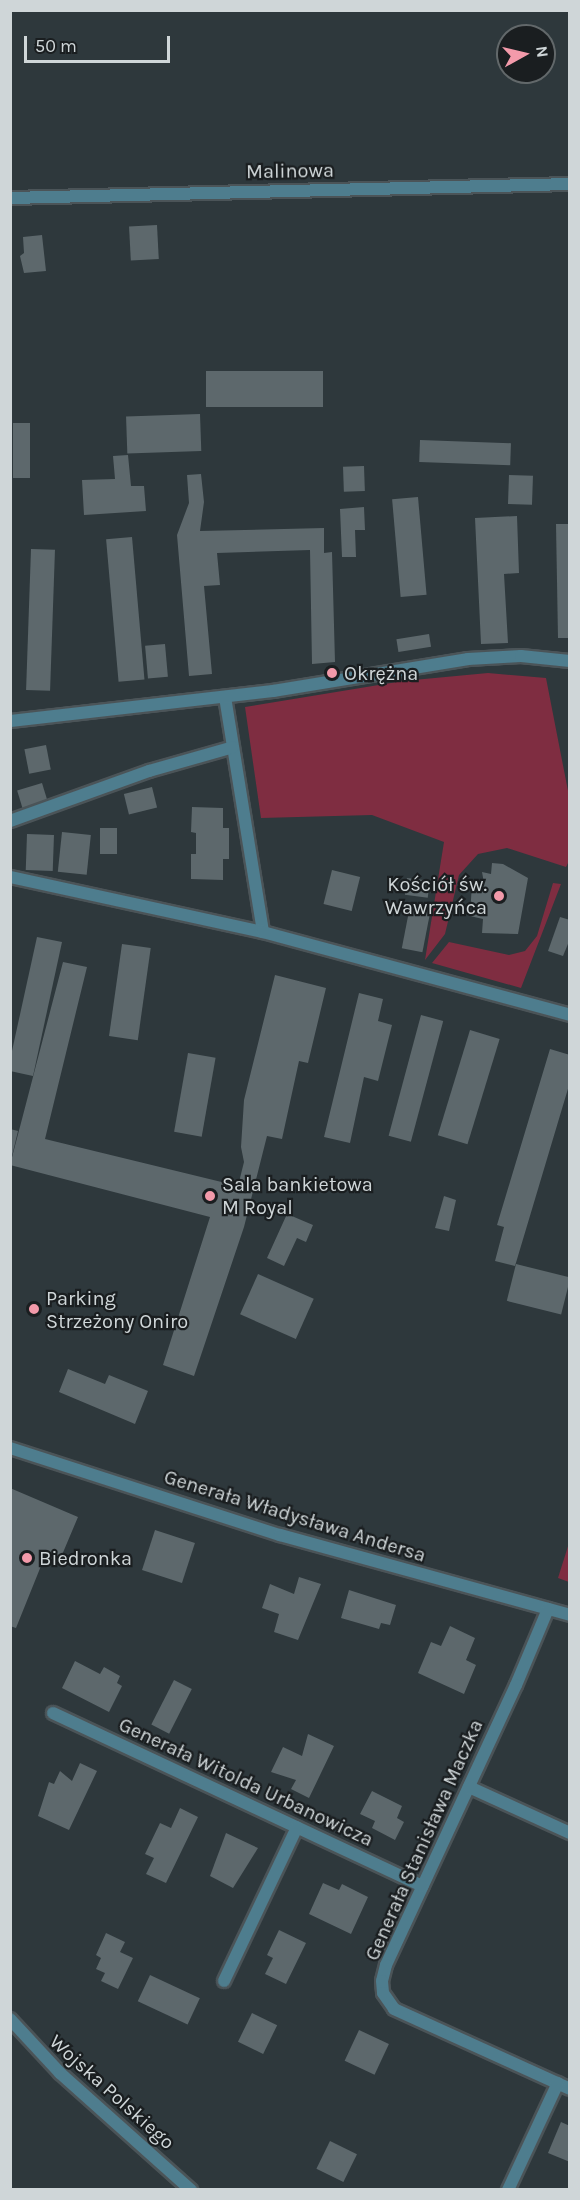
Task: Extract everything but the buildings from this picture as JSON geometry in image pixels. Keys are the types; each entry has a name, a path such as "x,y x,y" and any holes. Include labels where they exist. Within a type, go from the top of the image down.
{"street":[{"name":"Malinowa","path":"10,198 570,184"},
{"path":"10,721 225,697 468,659 520,656 570,661"},
{"path":"225,697 263,932"},
{"path":"10,821 149,771 233,747"},
{"path":"10,877 263,932 570,1015"},
{"name":"Generała Władysława Andersa","path":"10,1448 280,1535 570,1615"},
{"name":"Generała Stanisława Maczka","path":"548,1609 386,1965 382,1981 387,2003 408,2016 564,2086"},
{"name":"Generała Witolda Urbanowicza","path":"53,1713 422,1887"},
{"path":"468,1787 570,1833"},
{"path":"224,1981 297,1827"},
{"name":"Wojska Polskiego","path":"10,2019 60,2073 191,2190"},
{"path":"508,2190 564,2086"}],"shaded area":[{"path":"488,673 546,678 569,796 569,861 566,867 507,848 478,854 459,875 445,934 425,960 444,842 372,815 261,818 245,707 403,681"},
{"path":"553,883 561,884 521,988 432,963 449,942 509,955 525,951 537,936"},
{"path":"569,1543 569,1582 558,1578"}],"place":[{"name":"Okrężna","path":"332,673"},
{"name":"Kościół św. Wawrzyńca","path":"499,896"},
{"name":"Sala bankietowa M Royal","path":"210,1196"},
{"name":"Parking Strzeżony Oniro","path":"34,1309"},
{"name":"Biedronka","path":"27,1558"}]}
